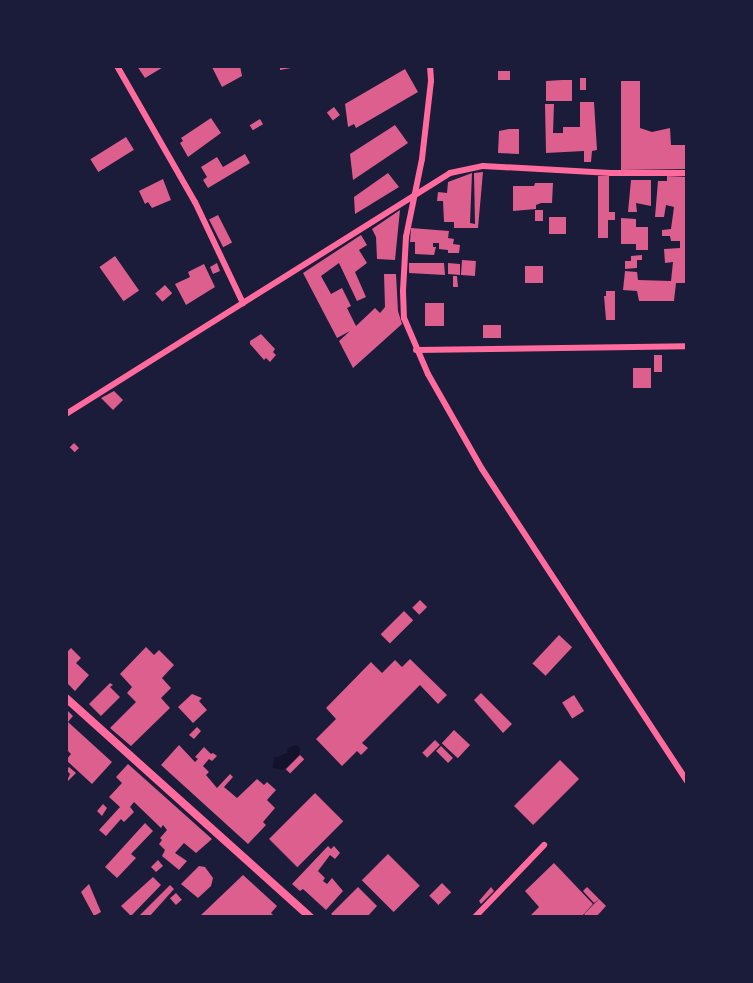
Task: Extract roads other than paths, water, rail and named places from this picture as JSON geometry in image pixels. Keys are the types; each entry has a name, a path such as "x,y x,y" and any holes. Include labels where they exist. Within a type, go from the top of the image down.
{"main road":[{"path":"66,698 310,917"}],"street":[{"path":"117,66 195,202 243,303"},
{"path":"430,66 431,81 422,159 406,237 402,291 404,318 417,350 482,469 687,781"},
{"path":"66,414 450,173 483,166 611,173 687,173"},
{"path":"417,350 687,346"},
{"path":"475,917 544,845"}]}
